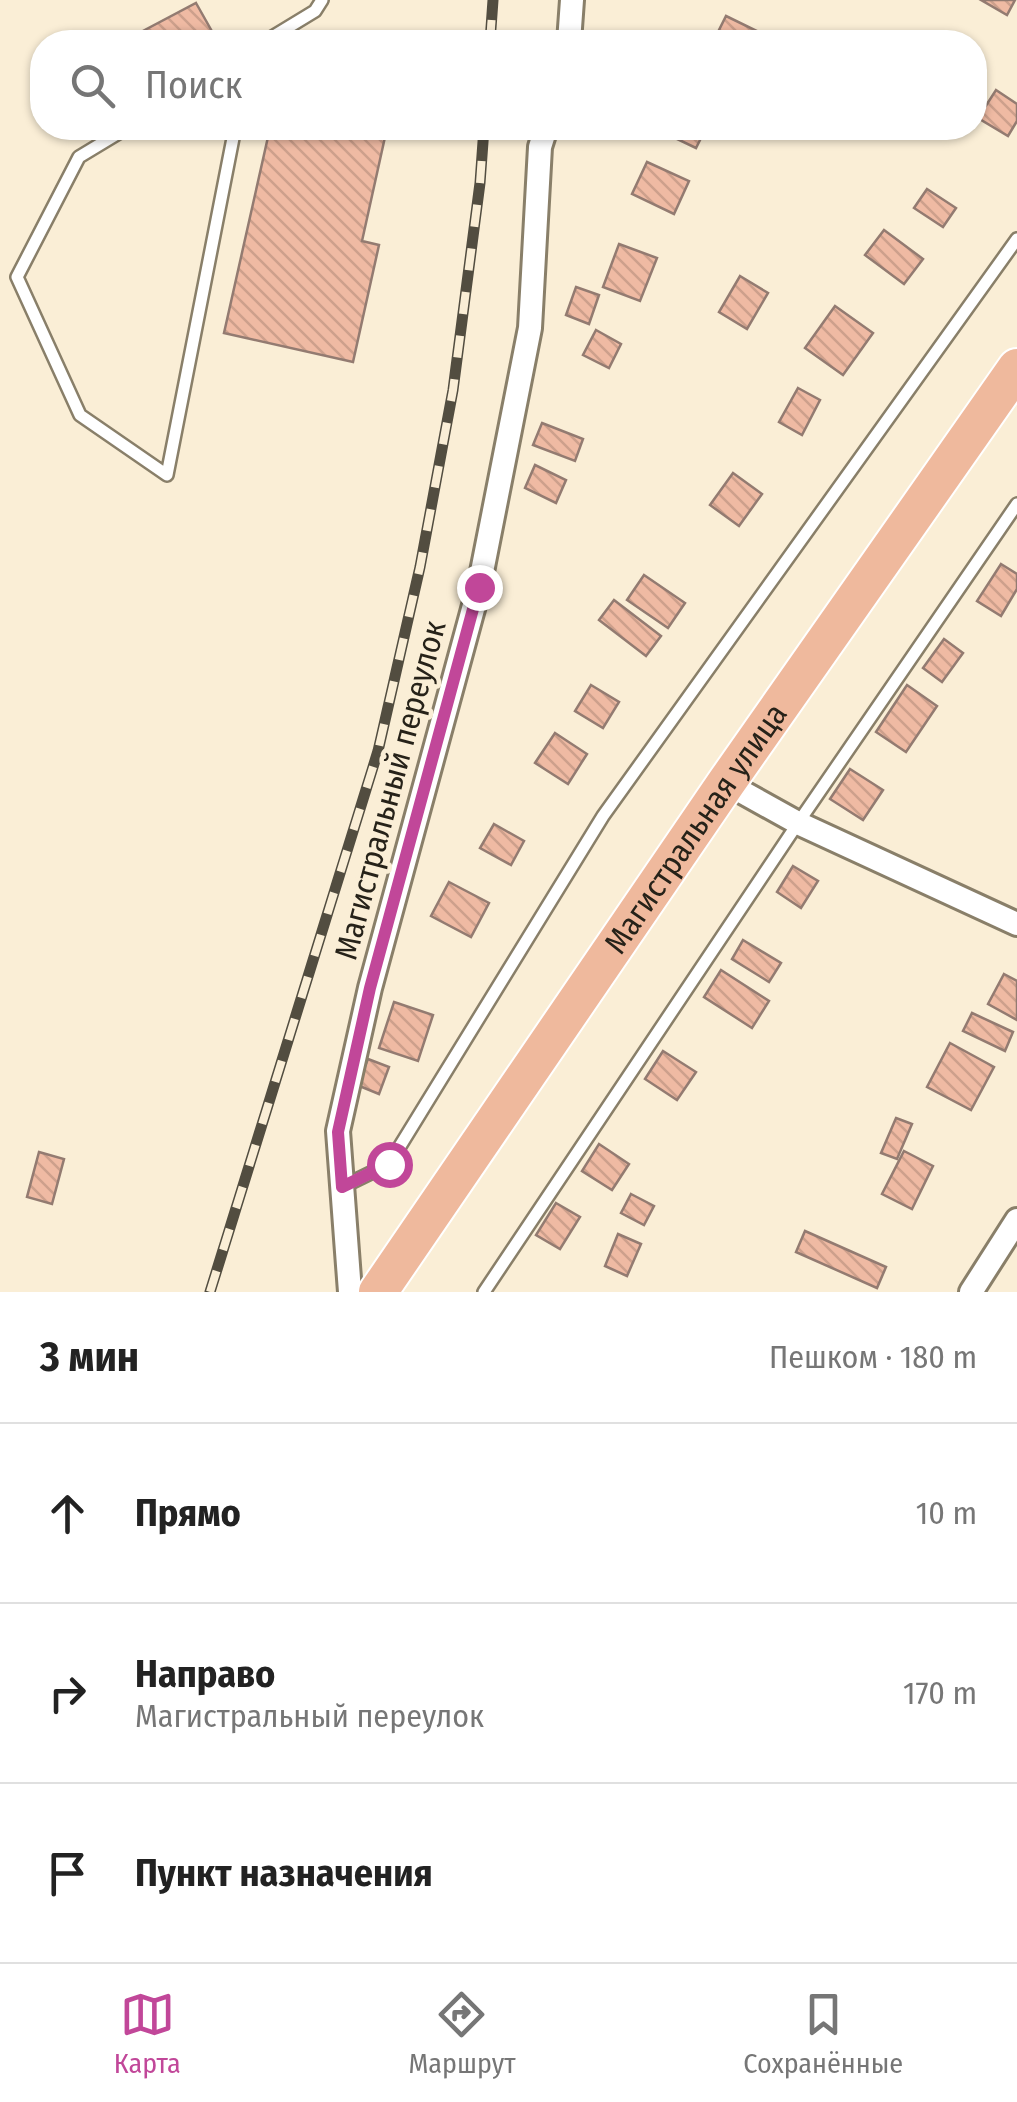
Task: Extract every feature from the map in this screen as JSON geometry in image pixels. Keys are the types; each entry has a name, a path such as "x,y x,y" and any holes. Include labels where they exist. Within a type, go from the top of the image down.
{"main road":[{"name":"Магистральная улица","path":"378,1292 726,783 1017,368"}],"street":[{"path":"569,30 572,0"},
{"name":"Магистральный переулок","path":"350,1292 338,1132 370,988 479,587 526,346 542,140"},
{"path":"726,783 798,823 1017,924"},
{"path":"971,1292 1017,1220"}],"lane":[{"path":"284,30 315,12 322,0"},
{"path":"107,140 79,157 17,277 80,415 167,474 233,140"},
{"path":"342,1187 389,1164 603,816 1017,238"},
{"path":"484,1292 1017,504"}],"building":[{"path":"981,0 1015,0 1007,15"},
{"path":"196,3 211,30 145,30"},
{"path":"726,16 755,30 719,30"},
{"path":"996,90 1017,104 1017,121 1008,136 987,123 987,104"},
{"path":"267,140 384,140 362,241 379,245 353,362 224,333"},
{"path":"679,140 700,140 696,148"},
{"path":"647,162 689,181 674,214 632,194"},
{"path":"927,189 956,208 943,227 914,208"},
{"path":"884,230 923,259 904,284 865,255"},
{"path":"619,244 657,258 640,301 603,287"},
{"path":"740,276 768,293 747,329 719,312"},
{"path":"576,287 599,295 589,324 566,315"},
{"path":"835,306 873,333 843,375 805,348"},
{"path":"596,330 621,344 609,368 583,355"},
{"path":"798,388 820,400 802,435 779,422"},
{"path":"542,423 583,439 575,461 533,445"},
{"path":"535,465 566,480 556,503 525,488"},
{"path":"733,473 762,494 739,526 710,505"},
{"path":"1001,564 1017,574 1017,589 1001,616 977,601"},
{"path":"644,575 685,603 668,628 627,600"},
{"path":"614,600 661,636 646,656 599,620"},
{"path":"944,639 963,653 942,682 923,668"},
{"path":"591,685 619,702 603,728 575,711"},
{"path":"907,685 937,706 906,752 876,732"},
{"path":"555,733 587,754 568,784 535,763"},
{"path":"850,769 883,790 863,820 830,799"},
{"path":"494,824 524,841 511,865 480,848"},
{"path":"793,866 818,881 801,908 777,892"},
{"path":"449,882 489,903 471,937 431,916"},
{"path":"743,940 781,963 769,982 732,959"},
{"path":"721,970 769,1001 752,1028 704,997"},
{"path":"1004,974 1017,981 1017,1020 988,1004"},
{"path":"394,1002 433,1015 418,1061 379,1048"},
{"path":"972,1013 1013,1032 1005,1051 963,1031"},
{"path":"950,1043 994,1067 971,1110 927,1087"},
{"path":"663,1051 696,1072 677,1100 645,1079"},
{"path":"368,1059 389,1067 379,1094 357,1085"},
{"path":"896,1118 912,1124 897,1159 881,1153"},
{"path":"599,1144 629,1164 612,1190 582,1171"},
{"path":"904,1151 933,1166 912,1209 882,1194"},
{"path":"39,1152 64,1159 52,1204 27,1197"},
{"path":"631,1194 654,1206 644,1225 621,1213"},
{"path":"556,1203 580,1217 560,1249 536,1235"},
{"path":"805,1231 886,1267 877,1288 796,1252"},
{"path":"618,1234 641,1244 627,1276 605,1266"}],"railway":[{"path":"491,30 493,0"},
{"path":"210,1292 378,751 420,567 453,390 483,140"}],"route":[{"path":"389,1164 342,1187 338,1132 370,988 479,587"}]}
